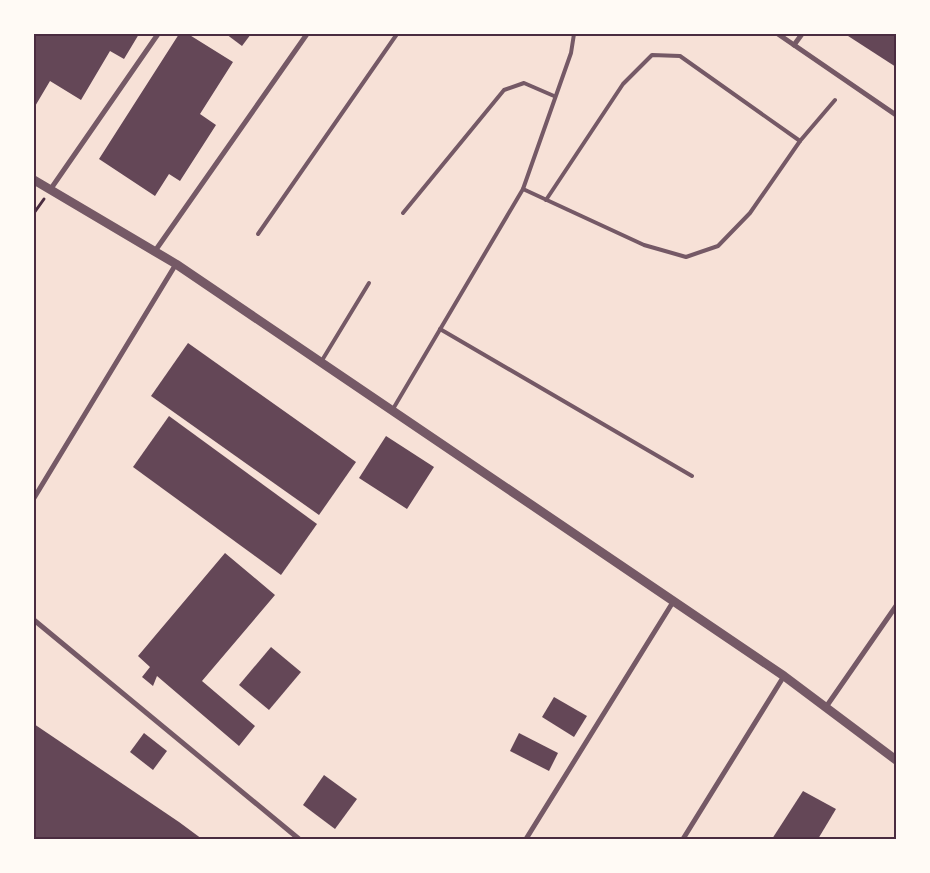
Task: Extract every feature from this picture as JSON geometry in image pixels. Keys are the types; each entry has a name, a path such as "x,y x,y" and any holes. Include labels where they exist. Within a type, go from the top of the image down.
{"street":[{"path":"50,190 158,34"},
{"path":"155,251 307,34"},
{"path":"778,34 896,115"},
{"path":"794,45 802,34"},
{"path":"34,180 176,264 784,676 896,760"},
{"path":"34,498 176,264"},
{"path":"526,839 673,602"},
{"path":"826,707 896,606"},
{"path":"34,620 300,839"},
{"path":"683,839 784,676"}],"lane":[{"path":"258,234 397,34"},
{"path":"392,412 523,189 554,96 571,53 574,34"},
{"path":"546,200 623,84 652,55 680,56 800,140"},
{"path":"403,213 504,90 524,83 554,96"},
{"path":"523,189 644,245 686,257 718,246 744,220 800,140 835,100"},
{"path":"321,363 370,283"},
{"path":"440,329 692,476"}],"building":[{"path":"34,34 139,34 124,59 110,51 81,100 50,81 34,108"},
{"path":"179,34 188,34 233,62 200,114 216,125 180,181 169,174 155,196 99,159"},
{"path":"226,34 251,34 242,46"},
{"path":"845,34 896,34 896,67"},
{"path":"188,343 356,462 319,515 151,396"},
{"path":"169,416 317,524 281,575 133,467"},
{"path":"386,436 434,467 407,509 359,478"},
{"path":"225,553 275,595 202,681 255,726 239,746 157,676 153,686 142,677 150,667 138,656"},
{"path":"271,647 301,672 269,710 239,685"},
{"path":"554,697 587,716 574,737 542,717"},
{"path":"34,724 179,822 202,839 34,839"},
{"path":"144,733 167,751 153,770 130,752"},
{"path":"519,733 558,753 549,771 510,751"},
{"path":"324,775 357,799 335,829 303,805"},
{"path":"803,791 836,809 818,839 772,839"}]}
